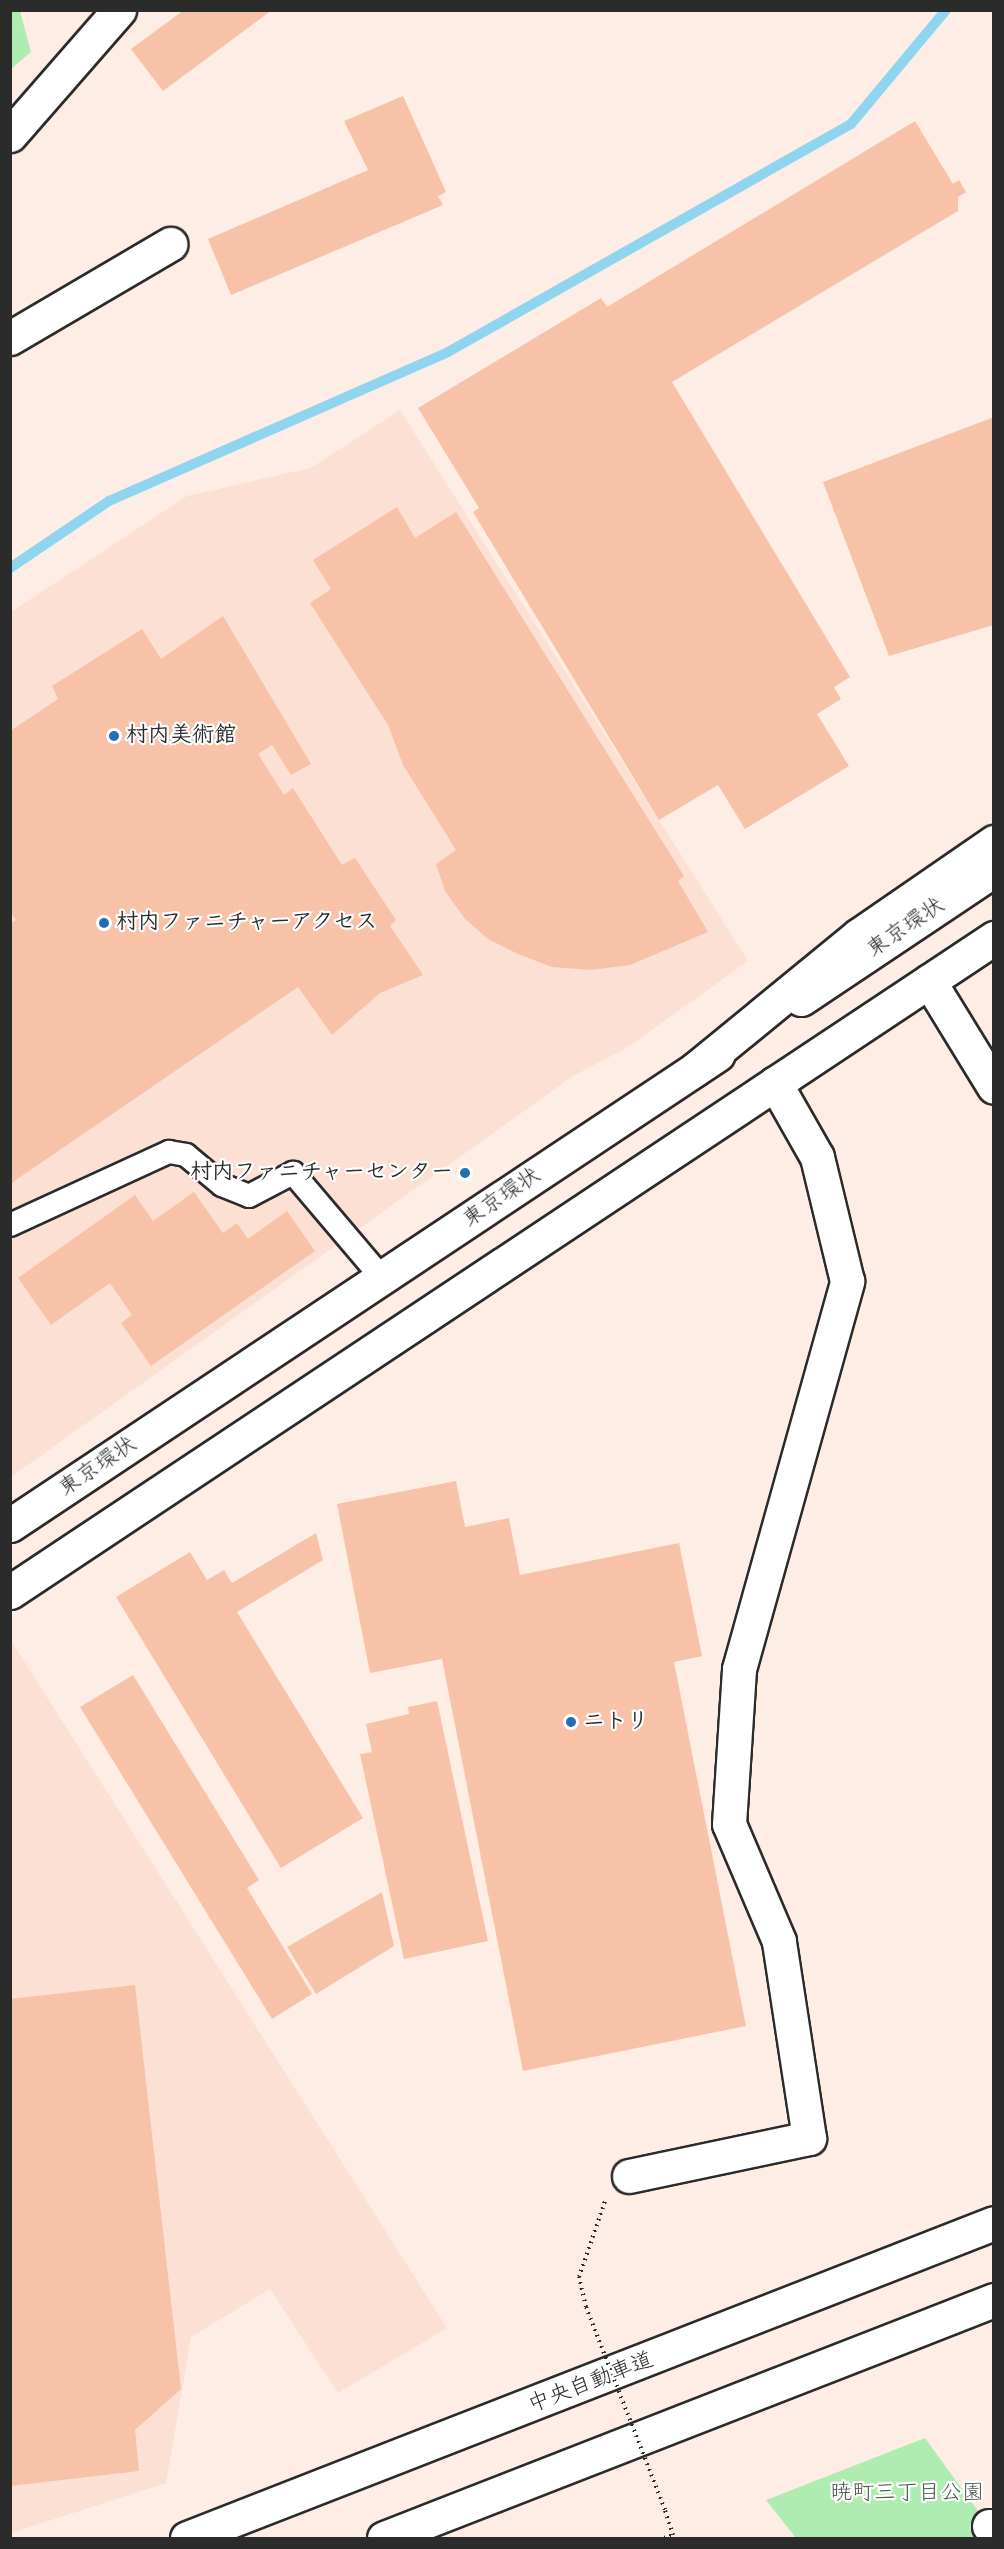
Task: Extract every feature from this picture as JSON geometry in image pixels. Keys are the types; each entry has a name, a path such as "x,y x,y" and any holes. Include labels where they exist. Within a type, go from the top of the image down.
{"main road":[{"path":"10,135 118,10"},
{"path":"10,338 170,243"},
{"name":"東京環状","path":"10,1526 694,1070 859,935 993,865"},
{"path":"10,1592 993,938"},
{"path":"929,981 993,1087"},
{"path":"629,2176 809,2138 779,1941 729,1824 739,1669 847,1281 817,1157 776,1083"},
{"name":"中央自動車道","path":"188,2538 993,2223"},
{"path":"384,2538 993,2300"}],"lane":[{"path":"10,1225 169,1152 186,1155 222,1185 249,1196 293,1173 382,1278"}],"path":[{"path":"629,2176 610,2187 579,2277 586,2307 665,2510 673,2535 664,2538"}],"shaded area":[{"name":"村内ファニチャーアクセス","path":"400,410 748,961 628,1047 573,1076 11,1477 11,612 187,496 311,468"},
{"path":"12,1642 447,2328 338,2393 270,2289 191,2337 166,2483 11,2533"}],"green space":[{"path":"11,10 20,11 31,52 11,69"},
{"name":"暁町三丁目公園","path":"925,2438 989,2526 971,2538 796,2538 766,2500"}],"building":[{"path":"184,10 272,10 163,91 131,49"},
{"path":"403,96 446,192 438,196 443,205 231,295 208,239 368,170 344,121"},
{"path":"915,121 953,184 959,180 966,192 958,197 958,211 672,382 850,677 834,687 841,699 817,714 849,766 745,829 718,785 659,820 473,512 479,508 418,408 601,298 607,307"},
{"path":"994,417 994,625 889,656 823,482"},
{"path":"397,507 415,538 456,512 684,876 678,881 708,932 630,965 591,970 552,967 518,954 488,939 465,919 445,891 436,864 456,850 403,765 388,725 310,603 331,589 313,560"},
{"path":"223,616 311,764 291,775 272,745 258,754 284,795 293,788 342,865 355,858 396,920 390,926 423,975 380,993 332,1035 298,987 10,1184 10,923 16,920 10,912 10,731 58,699 52,686 142,629 161,659"},
{"path":"194,1192 223,1233 237,1223 248,1239 287,1211 315,1251 151,1366 121,1323 132,1315 110,1283 51,1325 18,1278 135,1195 153,1221"},
{"path":"456,1481 465,1527 509,1518 520,1575 679,1543 702,1656 674,1662 746,2026 523,2071 442,1659 370,1673 337,1504"},
{"path":"316,1533 323,1560 237,1612 363,1818 281,1868 116,1597 190,1552 207,1580 224,1570 232,1583"},
{"path":"133,1675 259,1880 247,1888 312,1994 272,2019 80,1707"},
{"path":"437,1701 488,1941 404,1959 360,1754 372,1752 366,1724 409,1714 408,1707"},
{"path":"382,1892 394,1946 316,1994 287,1947"},
{"path":"135,1985 181,2389 135,2430 139,2471 10,2486 10,1999"}],"waterway":[{"path":"10,568 109,501 448,352 851,124 946,10"}],"place":[{"name":"村内美術館","path":"114,736"},
{"name":"村内ファニチャーアクセス","path":"104,923"},
{"name":"村内ファニチャーセンター","path":"465,1173"},
{"name":"ニトリ","path":"571,1722"}]}
